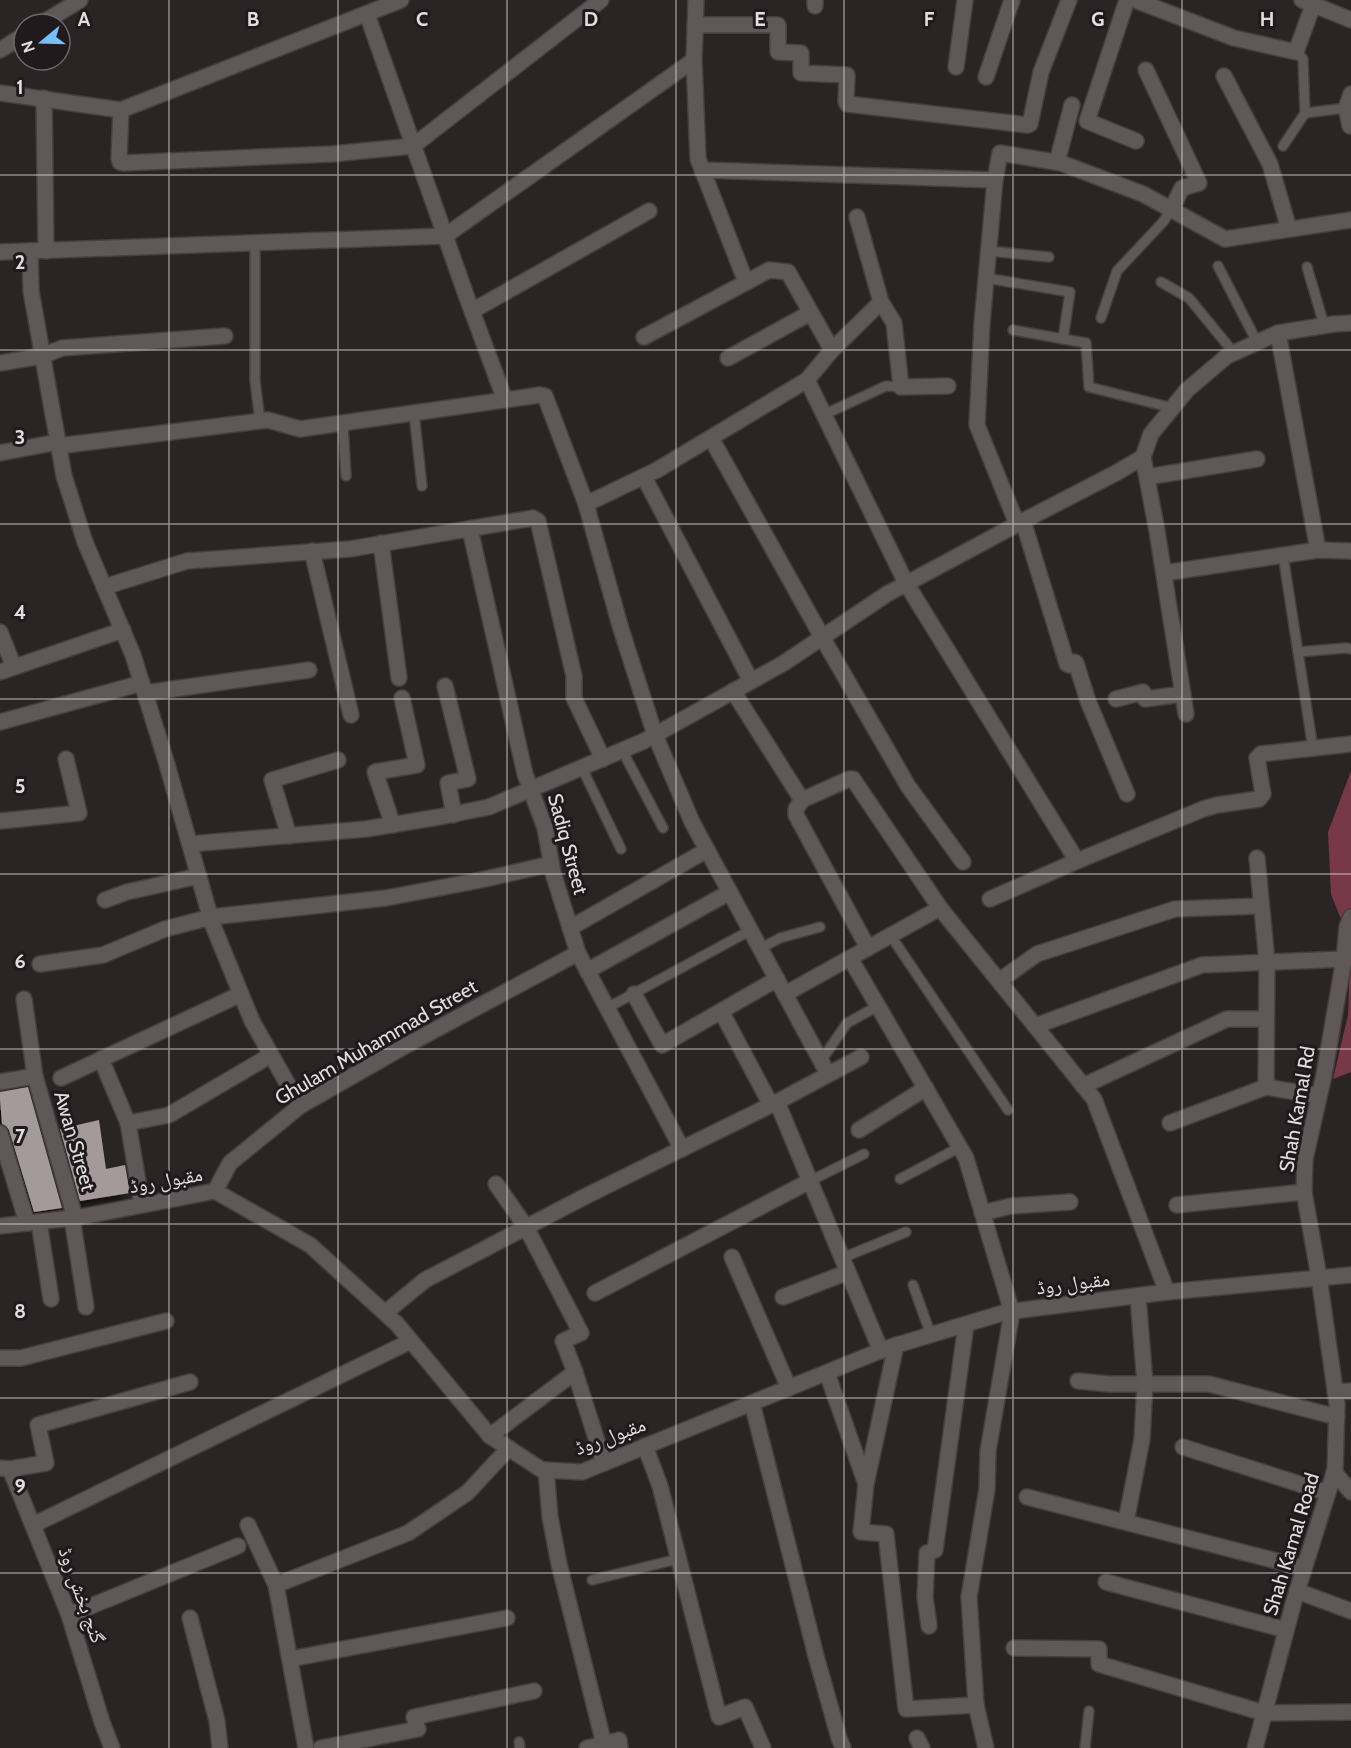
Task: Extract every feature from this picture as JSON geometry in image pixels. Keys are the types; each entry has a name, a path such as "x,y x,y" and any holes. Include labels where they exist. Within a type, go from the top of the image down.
{"street":[{"path":"60,12 80,0"},
{"path":"0,93 121,110 400,0"},
{"path":"121,110 118,158 123,163 332,154 413,146 602,0"},
{"path":"696,0 694,60 698,159 746,282"},
{"path":"956,68 965,0"},
{"path":"986,77 1012,0"},
{"path":"695,25 778,26 778,52 801,54 801,73 847,75 847,104 1028,125 1041,72 1069,0"},
{"path":"1127,0 1087,121 1136,141"},
{"path":"1135,0 1234,39 1296,52 1308,2 1351,20"},
{"path":"367,14 505,400"},
{"path":"0,252 445,236 694,60"},
{"path":"1146,70 1199,183 1182,188 1172,210"},
{"path":"1224,76 1270,164 1290,229"},
{"path":"44,98 46,251"},
{"path":"1349,101 1350,126"},
{"path":"1057,162 1072,105"},
{"path":"1127,794 1088,701 1076,663 1067,664 1020,522 977,425 988,250 999,153 1057,162 1143,194 1225,239 1351,220"},
{"path":"702,170 995,180"},
{"path":"472,310 650,211"},
{"path":"857,217 881,302 894,323 901,387 948,386"},
{"path":"30,251 31,291 67,487 86,542 133,655 211,917 252,1021 300,1106"},
{"path":"644,337 769,270 788,272 832,350"},
{"path":"586,504 644,477 807,380 832,350 881,302"},
{"path":"729,358 810,313"},
{"path":"1186,714 1143,457 1151,434 1187,390 1227,356 1278,333 1351,323"},
{"path":"1278,333 1318,550"},
{"path":"0,363 42,356 62,348 225,336"},
{"path":"807,380 906,583 1077,861"},
{"path":"0,453 58,444 268,420 300,429 545,396 586,504 621,629 655,735 692,822 825,1068"},
{"path":"711,438 908,786 963,862"},
{"path":"190,844 366,829 489,807 655,735 784,663 906,583 1143,457"},
{"path":"1147,477 1257,459"},
{"path":"644,477 751,681"},
{"path":"104,587 187,561 350,549 533,518 538,520 574,676 574,698 603,759"},
{"name":"Sadiq Street","path":"470,529 525,774 545,828 551,864 578,953 682,1149"},
{"path":"381,543 399,678"},
{"path":"1164,573 1318,550 1351,551"},
{"path":"312,551 351,715"},
{"path":"0,632 7,669 123,630"},
{"path":"0,722 143,688 309,670"},
{"path":"445,686 468,779 448,783 454,814"},
{"path":"733,691 802,800"},
{"path":"1116,699 1143,692 1144,699 1183,694"},
{"path":"393,825 375,772 417,765 402,698"},
{"path":"990,899 1203,809 1259,799 1263,794 1257,758 1259,755 1351,744"},
{"path":"0,821 80,813 66,759"},
{"path":"289,836 272,780 338,760"},
{"path":"868,948 796,815 796,808 802,800 849,778 853,779 940,908 1094,1099 1167,1292"},
{"path":"570,928 708,850"},
{"path":"1257,858 1266,962 1266,1087"},
{"path":"40,964 103,954 165,929 211,917 386,898 551,864"},
{"path":"105,900 127,892 199,876"},
{"path":"587,971 730,892"},
{"path":"999,981 1038,954 1175,909 1261,906"},
{"path":"785,994 940,908"},
{"name":"Shah Kamal Rd","path":"1319,1277 1304,1192 1305,1159 1324,1075 1344,959 1347,927 1351,917"},
{"name":"Ghulam Muhammad Street","path":"215,1191 230,1163 300,1106 405,1046 578,953"},
{"path":"850,958 966,1158 1012,1312 988,1451 987,1489 969,1596 976,1705 986,1748"},
{"path":"1035,1026 1202,965 1344,959"},
{"path":"634,994 662,1045 777,979"},
{"path":"61,1078 241,994"},
{"name":"Awan Street","path":"24,999 35,1076 74,1218 86,1307"},
{"path":"721,1011 774,1103 810,1181 881,1351"},
{"path":"1083,1086 1227,1019 1266,1019"},
{"path":"128,1123 168,1115 271,1055"},
{"path":"386,1313 425,1280 774,1103 825,1068 861,1057"},
{"path":"101,1059 128,1123 142,1205"},
{"name":"Awan Street","path":"0,1082 35,1076"},
{"path":"1170,1123 1266,1087 1319,1096"},
{"path":"859,1130 926,1088"},
{"path":"0,1134 33,1222 51,1299"},
{"path":"595,1293 810,1181"},
{"path":"496,1184 526,1227 582,1333 563,1341 604,1463"},
{"name":"مقبول روڈ","path":"0,1226 74,1218 215,1191 310,1245 397,1324 490,1436 542,1470 582,1472 896,1345 1012,1312 1167,1292 1319,1277"},
{"path":"1178,1205 1304,1192"},
{"path":"982,1213 1011,1206 1070,1202"},
{"path":"732,1257 789,1388"},
{"path":"783,1297 845,1265"},
{"path":"1319,1277 1351,1275"},
{"name":"Shah Kamal Road","path":"1255,1748 1297,1591 1328,1493 1345,1482 1336,1417 1343,1392 1319,1277"},
{"path":"1126,1522 1142,1439 1145,1384 1138,1296"},
{"path":"0,1358 21,1358 166,1322"},
{"path":"929,1626 925,1597 927,1553 935,1550 966,1325"},
{"path":"33,1525 411,1341"},
{"path":"896,1345 866,1485 861,1532 886,1534 906,1709 976,1705"},
{"path":"490,1436 575,1372"},
{"path":"827,1373 866,1485"},
{"path":"1078,1381 1109,1384 1209,1384 1336,1417"},
{"path":"5,1468 46,1463 38,1425 190,1382"},
{"path":"752,1403 816,1656 843,1748"},
{"path":"645,1446 660,1486 719,1717 745,1707 763,1748"},
{"path":"1183,1447 1328,1493"},
{"path":"276,1585 408,1533 467,1493 508,1448"},
{"name":"گنج بخش روڈ","path":"5,1468 33,1525 69,1615 112,1748"},
{"path":"546,1470 550,1517 559,1564 604,1744"},
{"path":"1027,1497 1304,1568"},
{"path":"248,1525 276,1585 306,1748"},
{"path":"69,1615 238,1546"},
{"path":"1106,1582 1286,1630"},
{"path":"1297,1591 1351,1611"},
{"path":"190,1618 217,1721 220,1748"},
{"path":"290,1659 507,1618"},
{"path":"1014,1648 1099,1649 1099,1664 1264,1713 1351,1712"},
{"path":"321,1748 418,1729 414,1717 534,1691"},
{"path":"587,1748 619,1740 620,1748"}],"lane":[{"path":"1283,146 1305,113 1303,58 1296,52"},
{"path":"1305,113 1349,101"},
{"path":"1101,318 1117,271 1172,210"},
{"path":"255,243 255,381 260,421"},
{"path":"988,250 1049,257"},
{"path":"1218,266 1257,342"},
{"path":"1307,267 1324,325"},
{"path":"986,278 1070,292 1063,339"},
{"path":"1161,282 1189,298 1234,353"},
{"path":"1013,330 1086,343 1089,387 1173,408"},
{"path":"824,415 886,386 901,387"},
{"path":"414,413 422,486"},
{"path":"342,423 346,476"},
{"path":"1283,555 1313,749"},
{"path":"1298,652 1351,649"},
{"path":"622,750 663,828"},
{"path":"582,768 621,849"},
{"path":"761,948 780,938 820,927"},
{"path":"607,1008 751,930"},
{"path":"891,936 1008,1110"},
{"path":"825,1068 847,1023 878,1006"},
{"path":"900,1179 960,1147"},
{"path":"810,1181 864,1154"},
{"path":"845,1265 906,1232"},
{"path":"913,1285 930,1335"},
{"path":"592,1580 678,1558"},
{"path":"1085,1748 1089,1711"}],"shaded area":[{"path":"1351,771 1351,1072 1333,1079 1348,1015 1350,942 1331,894 1328,832"}],"building":[{"path":"28,1087 62,1208 34,1212 9,1130 2,1124 0,1092"},
{"path":"99,1120 106,1169 125,1165 130,1193 80,1201 60,1129"}]}
